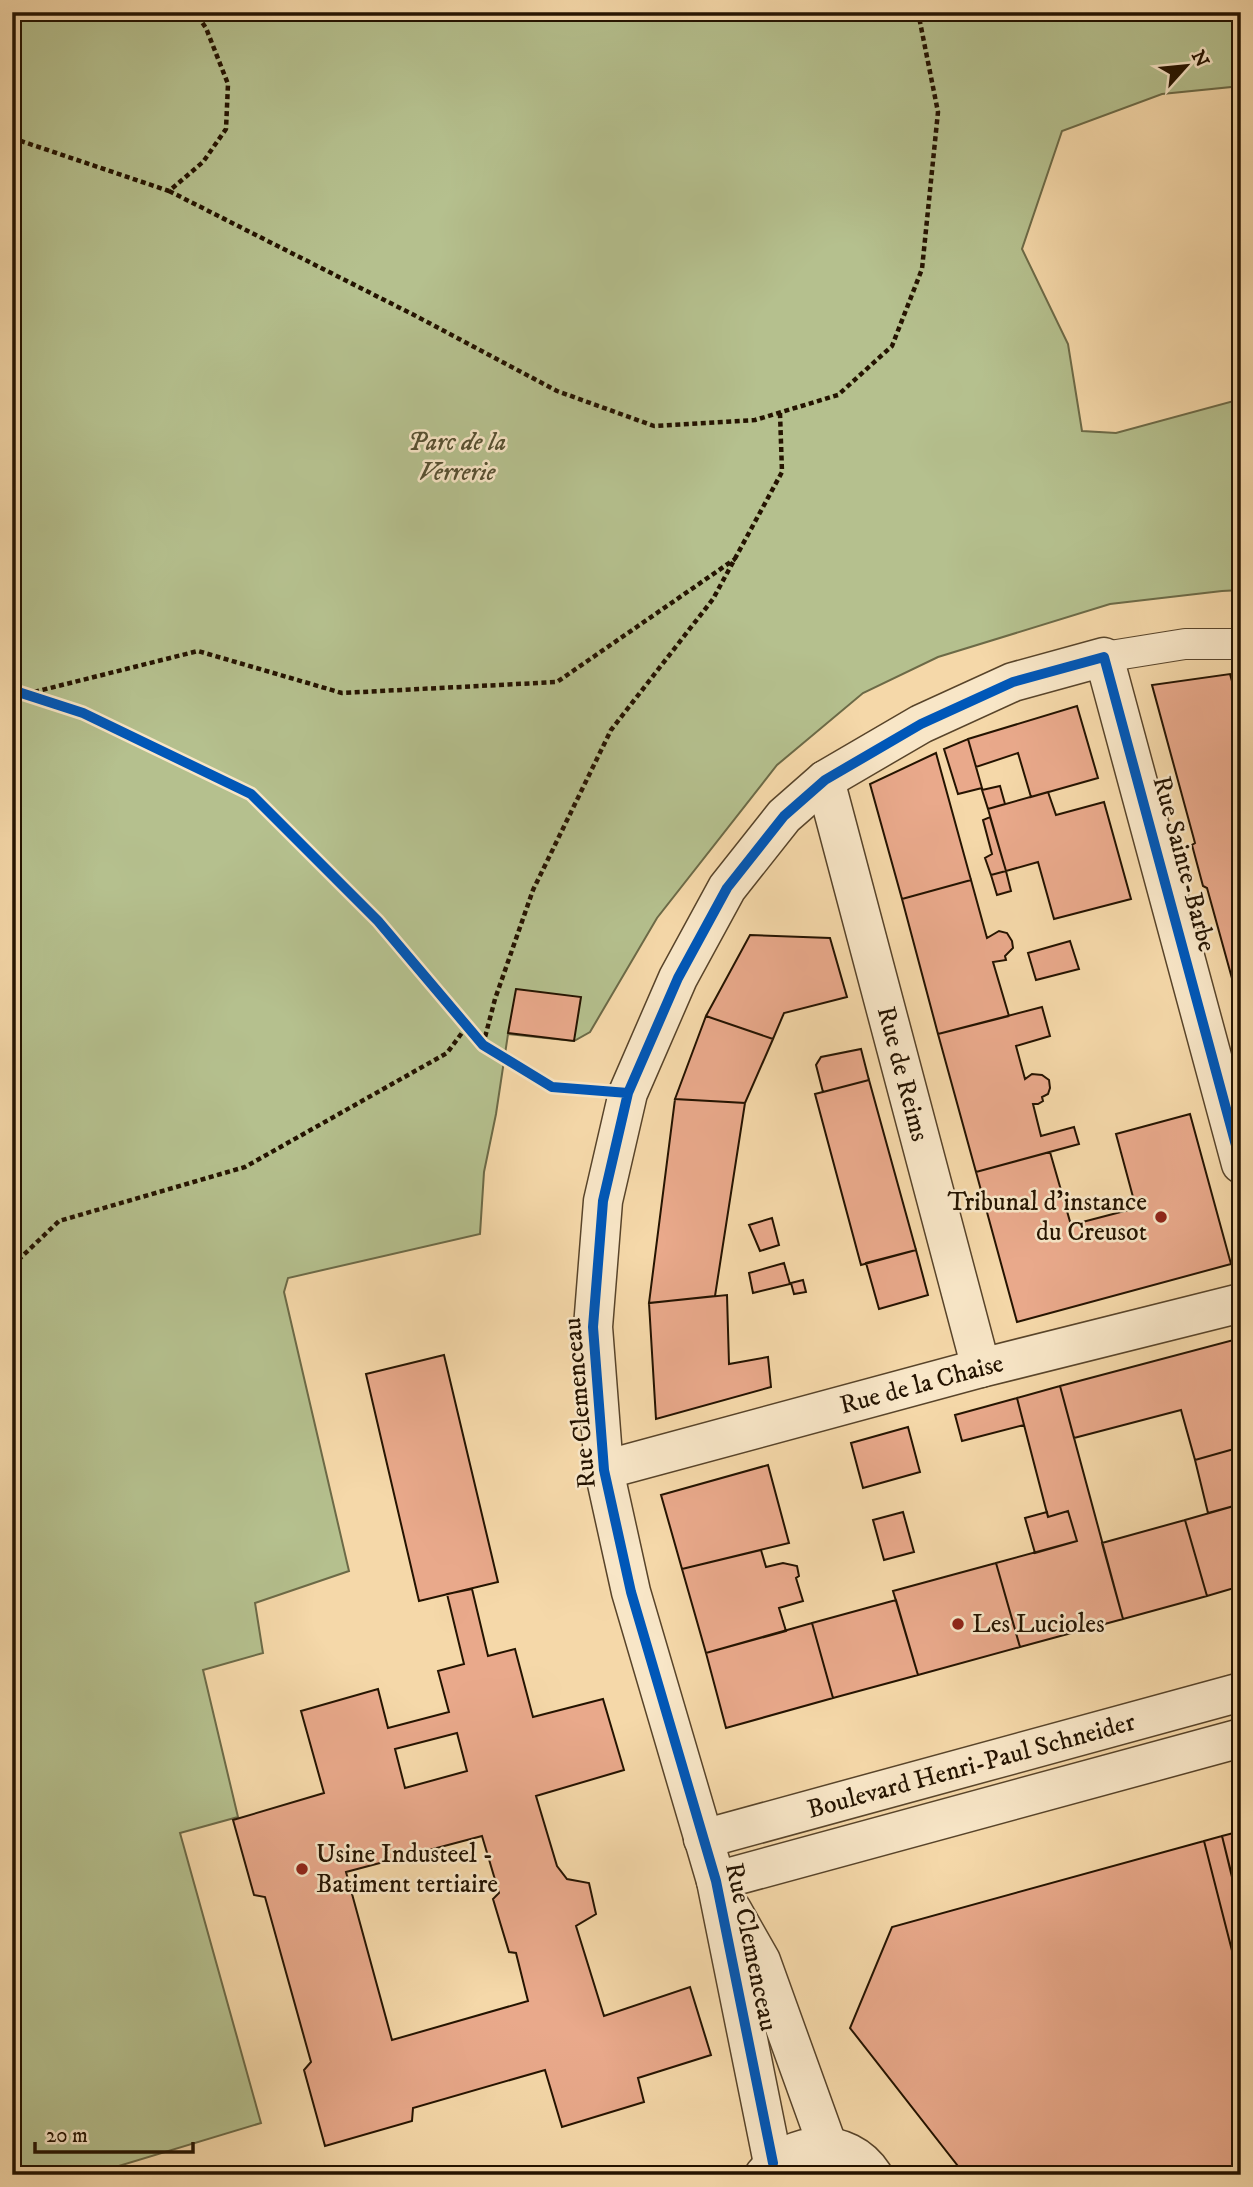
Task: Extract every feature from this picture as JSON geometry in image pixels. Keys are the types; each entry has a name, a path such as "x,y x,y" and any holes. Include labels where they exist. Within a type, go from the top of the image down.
{"street":[{"name":"Rue Clemenceau","path":"873,2175 868,2166 849,2154 828,2147 808,2147 789,2152 768,2169 716,1881 631,1592 604,1470 593,1327 603,1201 628,1093 678,978 727,888 784,816 825,780 921,724 1013,682 1104,657"},
{"name":"Rue Sainte-Barbe","path":"1104,657 1241,1164"},
{"name":"Rue de Reims","path":"825,780 981,1368"},
{"name":"Rue de la Chaise","path":"604,1470 981,1368 1241,1303"},
{"name":"Boulevard Henri-Paul Schneider","path":"703,1839 1241,1692"},
{"name":"Boulevard Henri-Paul Schneider","path":"716,1881 1241,1738"},
{"name":"Rue Clemenceau","path":"716,1881 761,1961 828,2147"}],"lane":[{"name":"Rue Clemenceau","path":"1104,657 1185,644 1241,644"}],"path":[{"path":"169,191 202,162 226,129 228,84 206,27 195,12"},
{"path":"12,138 169,191 557,391 654,426 755,420 838,395 892,346 922,269 938,111 918,12"},
{"path":"483,1045 495,999 533,890 611,730 713,599 782,472 780,413"},
{"path":"26,694 198,651 342,693 557,682 735,559"},
{"path":"12,690 49,702"},
{"path":"458,1015 483,1045 495,1052"},
{"path":"12,1266 59,1222 244,1167 447,1053 467,1026"}],"green space":[{"name":"Parc de la Verrerie","path":"12,12 1241,12 1241,86 1162,94 1062,131 1022,249 1068,344 1082,431 1116,433 1241,399 1241,590 1110,604 938,657 863,693 777,765 657,918 590,1032 574,1041 508,1034 484,1172 480,1234 288,1278 284,1292 349,1571 255,1603 263,1653 203,1670 238,1817 180,1833 261,2123 89,2175 12,2175"}],"building":[{"path":"1230,674 1241,714 1241,1011 1207,888 1203,886 1192,845 1195,843 1152,685"},
{"path":"1241,693 1241,714 1235,695"},
{"path":"1077,706 1098,778 1031,797 1018,753 976,767 968,739"},
{"path":"968,739 982,788 958,794 944,749"},
{"path":"936,753 971,880 902,899 870,784"},
{"path":"1000,786 1005,804 988,809 982,790"},
{"path":"1048,792 1056,815 1104,802 1131,899 1054,919 1038,862 1006,871 988,809"},
{"path":"990,817 1006,871 991,875 985,858 992,854 983,820"},
{"path":"1006,871 1011,891 997,895 991,875"},
{"path":"971,880 987,938 999,931 1007,933 1012,941 1013,948 1005,956 1006,960 993,962 1009,1016 938,1034 902,899"},
{"path":"750,935 830,938 847,997 784,1013 773,1039 706,1016"},
{"path":"1070,941 1079,969 1036,980 1028,953"},
{"path":"516,989 581,997 574,1041 508,1033"},
{"path":"1042,1007 1050,1036 1016,1046 1025,1079 1032,1074 1042,1075 1049,1080 1048,1094 1042,1097 1043,1101 1033,1104 1041,1136 1074,1127 1079,1144 976,1172 938,1034"},
{"path":"706,1016 773,1039 745,1103 675,1099"},
{"path":"861,1049 869,1080 823,1092 816,1065 821,1057"},
{"path":"869,1080 916,1250 861,1265 815,1094"},
{"path":"675,1099 745,1103 715,1296 649,1303"},
{"name":"Tribunal d'instance du Creusot","path":"1190,1114 1231,1264 1017,1322 976,1172 1050,1152 1071,1225 1136,1208 1116,1134"},
{"path":"772,1218 779,1245 760,1251 749,1225"},
{"path":"916,1250 928,1295 879,1309 866,1263"},
{"path":"784,1263 790,1284 753,1293 749,1273"},
{"path":"803,1280 806,1292 794,1294 791,1283"},
{"path":"727,1295 729,1364 768,1357 771,1387 656,1419 649,1303"},
{"path":"1241,1338 1241,1447 1195,1460 1181,1410 1074,1438 1060,1386"},
{"path":"444,1355 498,1582 419,1601 366,1374"},
{"path":"1060,1386 1123,1619 1020,1647 996,1563 1077,1541 1068,1511 1048,1517 1017,1398"},
{"path":"1017,1398 1024,1425 962,1441 955,1415"},
{"path":"908,1427 920,1472 863,1488 851,1443"},
{"path":"1241,1447 1241,1504 1208,1513 1195,1460"},
{"path":"768,1465 789,1543 682,1569 661,1495"},
{"path":"1241,1504 1241,1586 1207,1596 1185,1520"},
{"path":"1068,1511 1077,1541 1035,1553 1025,1518 1047,1512 1048,1517"},
{"path":"903,1512 914,1552 884,1560 873,1520"},
{"path":"1185,1520 1207,1596 1123,1619 1102,1543"},
{"path":"761,1550 766,1567 783,1563 797,1566 799,1576 796,1578 803,1601 779,1608 786,1631 706,1653 682,1569"},
{"name":"Les Lucioles","path":"996,1563 1020,1647 918,1675 893,1591"},
{"name":"Usine Industeel - Batiment tertiaire","path":"472,1589 488,1656 515,1649 533,1717 603,1699 624,1770 536,1796 557,1866 567,1879 589,1883 596,1914 576,1926 604,2016 690,1987 711,2055 638,2078 644,2102 562,2127 545,2070 413,2108 412,2121 325,2146 304,2070 311,2062 265,1897 254,1895 233,1820 324,1793 301,1711 378,1689 388,1728 449,1712 438,1671 464,1664 447,1594","holes":["457,1733 467,1771 405,1788 395,1749","482,1836 499,1893 493,1899 509,1952 516,1953 528,2001 392,2040 346,1872"]},
{"path":"896,1600 918,1675 833,1698 812,1623"},
{"path":"812,1623 833,1698 726,1728 706,1653"},
{"path":"1241,1831 1241,1906 1239,1906 1222,1836"},
{"path":"1222,1836 1241,1912 1241,1986 1204,1841"},
{"path":"1204,1841 1241,1986 1241,2175 965,2175 850,2028 892,1927"}],"cycle path":[{"path":"773,2163 716,1881 631,1592 604,1470 593,1327 603,1201 628,1093 678,978 727,888 784,816 825,780 921,724 1013,682 1104,657 1241,1164"},
{"path":"12,690 83,713 251,794 378,921 483,1045 552,1087 628,1093"}],"place":[{"name":"Tribunal d'instance du Creusot","path":"1161,1217"},
{"name":"Les Lucioles","path":"958,1624"},
{"name":"Usine Industeel - Batiment tertiaire","path":"302,1869"}]}
